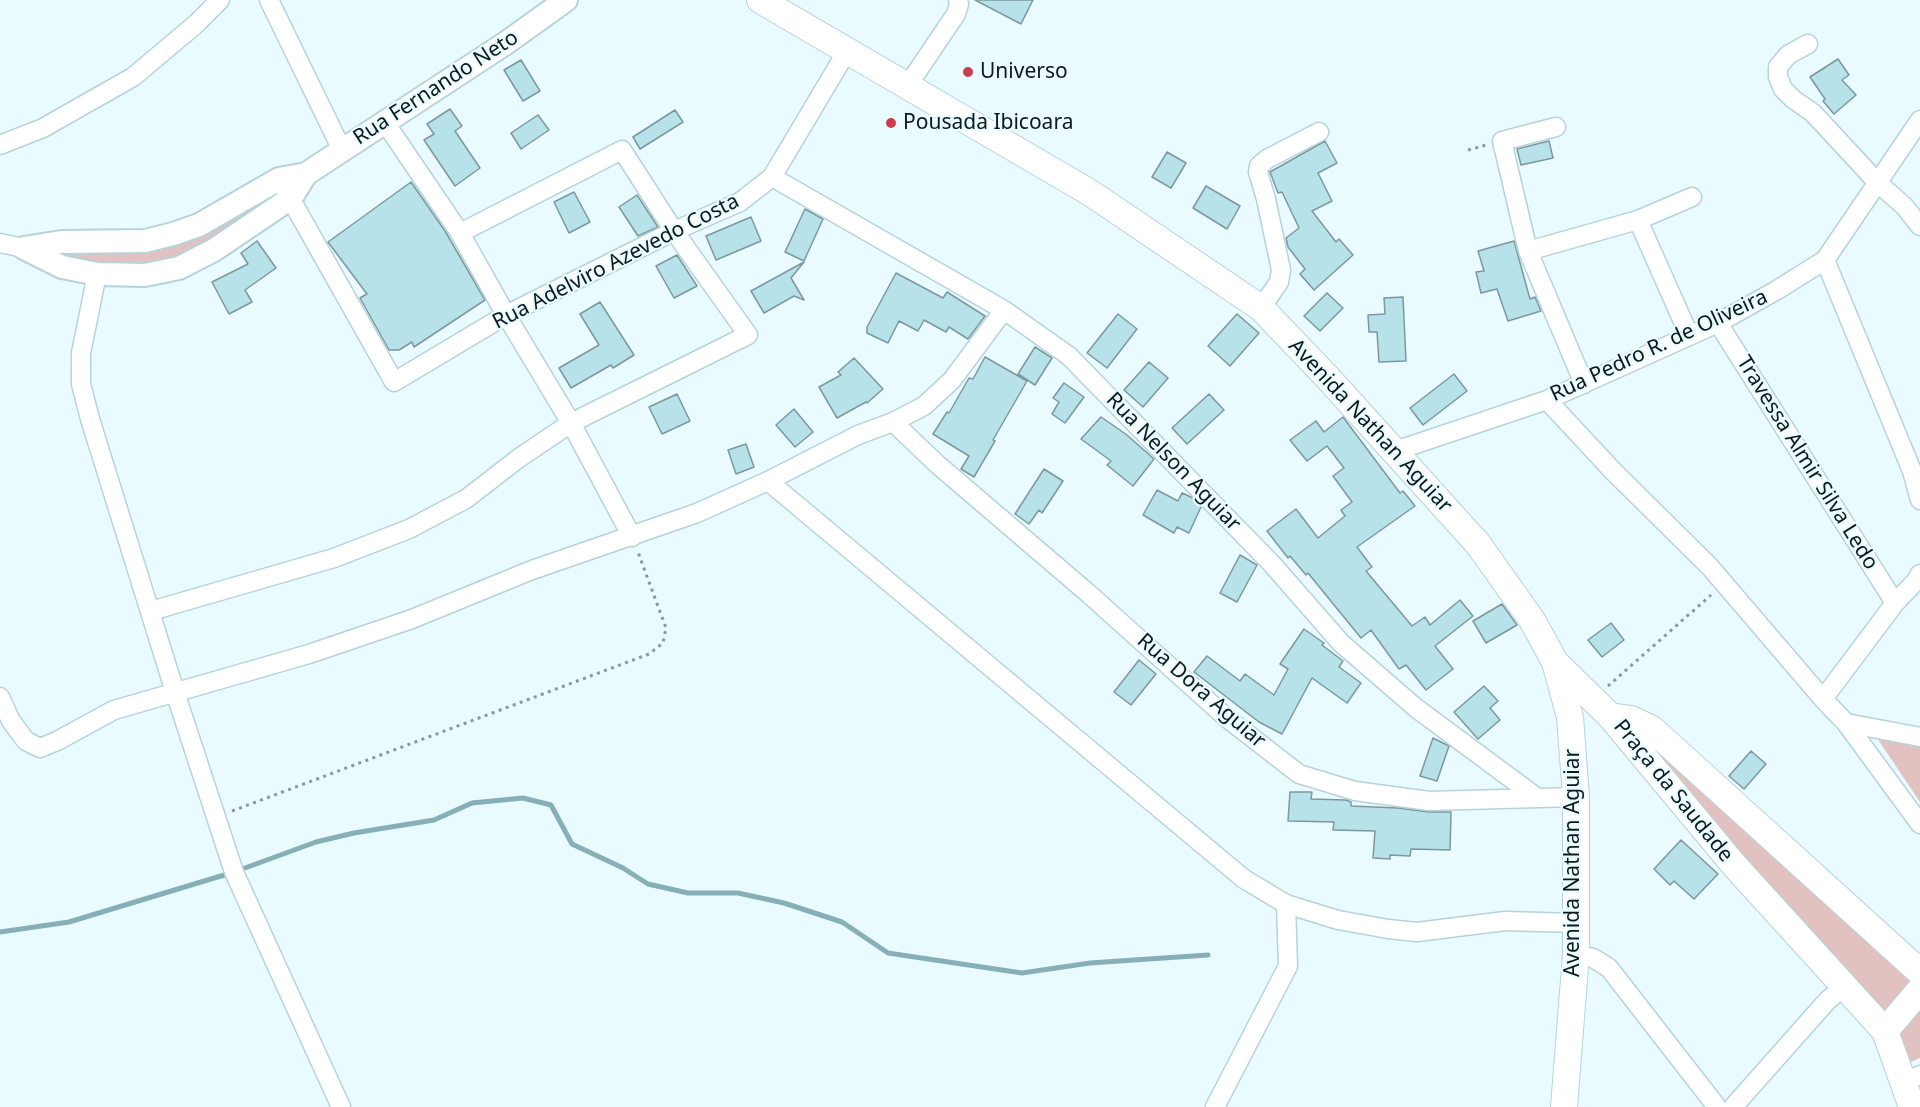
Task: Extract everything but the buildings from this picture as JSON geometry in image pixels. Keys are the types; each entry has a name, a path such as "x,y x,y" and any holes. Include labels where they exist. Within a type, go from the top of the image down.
{"main road":[{"name":"Avenida Nathan Aguiar","path":"760,0 791,7 847,51 1089,192 1261,308 1328,378 1478,544 1532,620 1555,662 1570,717 1576,797 1576,954 1564,1107"},
{"path":"1555,662 1601,708"},
{"name":"Praça da Saudade","path":"1601,708 1652,729 1920,972"},
{"name":"Praça da Saudade","path":"1601,708 1734,865 1885,1031 1912,1079 1912,1107"},
{"path":"1885,1031 1920,990"}],"street":[{"path":"0,145 43,128 133,77 220,0"},
{"path":"269,0 342,150"},
{"name":"Rua Fernando Neto","path":"24,248 61,242 145,241 199,225 279,179 306,174 506,43 566,0"},
{"path":"908,85 956,14 958,0"},
{"path":"1808,44 1788,55 1778,67 1778,77 1783,88 1792,99 1813,113 1878,183 1904,206 1920,226"},
{"name":"Rua Adelviro Azevedo Costa","path":"291,198 394,382 506,315 674,231 740,202 772,177 847,51"},
{"name":"Rua Pedro R. de Oliveira","path":"1395,451 1547,400 1584,384 1718,323 1825,260 1920,120"},
{"path":"384,121 460,233 571,423 632,537"},
{"path":"1556,127 1502,141 1528,251 1584,384"},
{"path":"1261,308 1279,282 1281,270 1258,172 1259,166 1267,159 1319,132"},
{"path":"151,611 334,558 409,529 466,499 519,458 571,423 748,335 674,231 622,150 460,233"},
{"name":"Rua Fernando Neto","path":"0,243 24,248 62,267 97,274 145,275 179,268 214,250 291,198 306,174"},
{"name":"Rua Nelson Aguiar","path":"772,177 1004,310 1069,356 1264,556 1341,643 1416,708 1536,797"},
{"path":"279,179 291,198"},
{"path":"1528,251 1638,220 1692,197"},
{"path":"1638,220 1689,335"},
{"path":"1825,260 1912,471 1920,500"},
{"path":"97,274 81,353 81,384 90,419 234,872 341,1107"},
{"path":"0,697 11,721 26,741 40,748 114,710 309,654 412,619 532,570 697,513 768,481 858,435 924,406 952,380 1004,310"},
{"name":"Travessa Almir Silva Ledo","path":"1718,323 1895,603"},
{"path":"1547,400 1613,471 1724,583 1846,723 1920,824"},
{"name":"Rua Dora Aguiar","path":"892,422 1228,719 1299,774 1355,791 1429,801 1576,797"},
{"path":"768,481 1244,879 1286,904 1338,920 1417,932 1505,921 1576,923"},
{"path":"1823,699 1895,603 1919,579"},
{"path":"1846,723 1920,736"},
{"path":"1215,1107 1288,966 1286,904"},
{"path":"1576,954 1593,958 1609,968 1717,1107"},
{"path":"1732,1107 1827,1001 1843,987"}],"path":[{"path":"216,817 649,654 663,643 666,628 632,537"},
{"path":"1601,708 1724,583"}],"shaded area":[{"path":"275,191 281,198 177,260 132,268 72,264 70,252 145,249"},
{"path":"1882,734 1920,736 1920,802 1879,741"},
{"path":"1664,756 1917,978 1883,1014 1657,763"},
{"path":"1920,1009 1920,1058 1908,1063 1895,1033"}],"waterway":[{"path":"0,932 69,922 234,872 316,842 354,833 434,820 472,803 523,798 551,805 572,844 623,868 648,884 688,893 738,893 784,903 842,922 888,953 1022,973 1090,963 1208,955"}],"place":[{"name":"Universo","path":"968,72"},
{"name":"Pousada Ibicoara","path":"891,123"}]}
